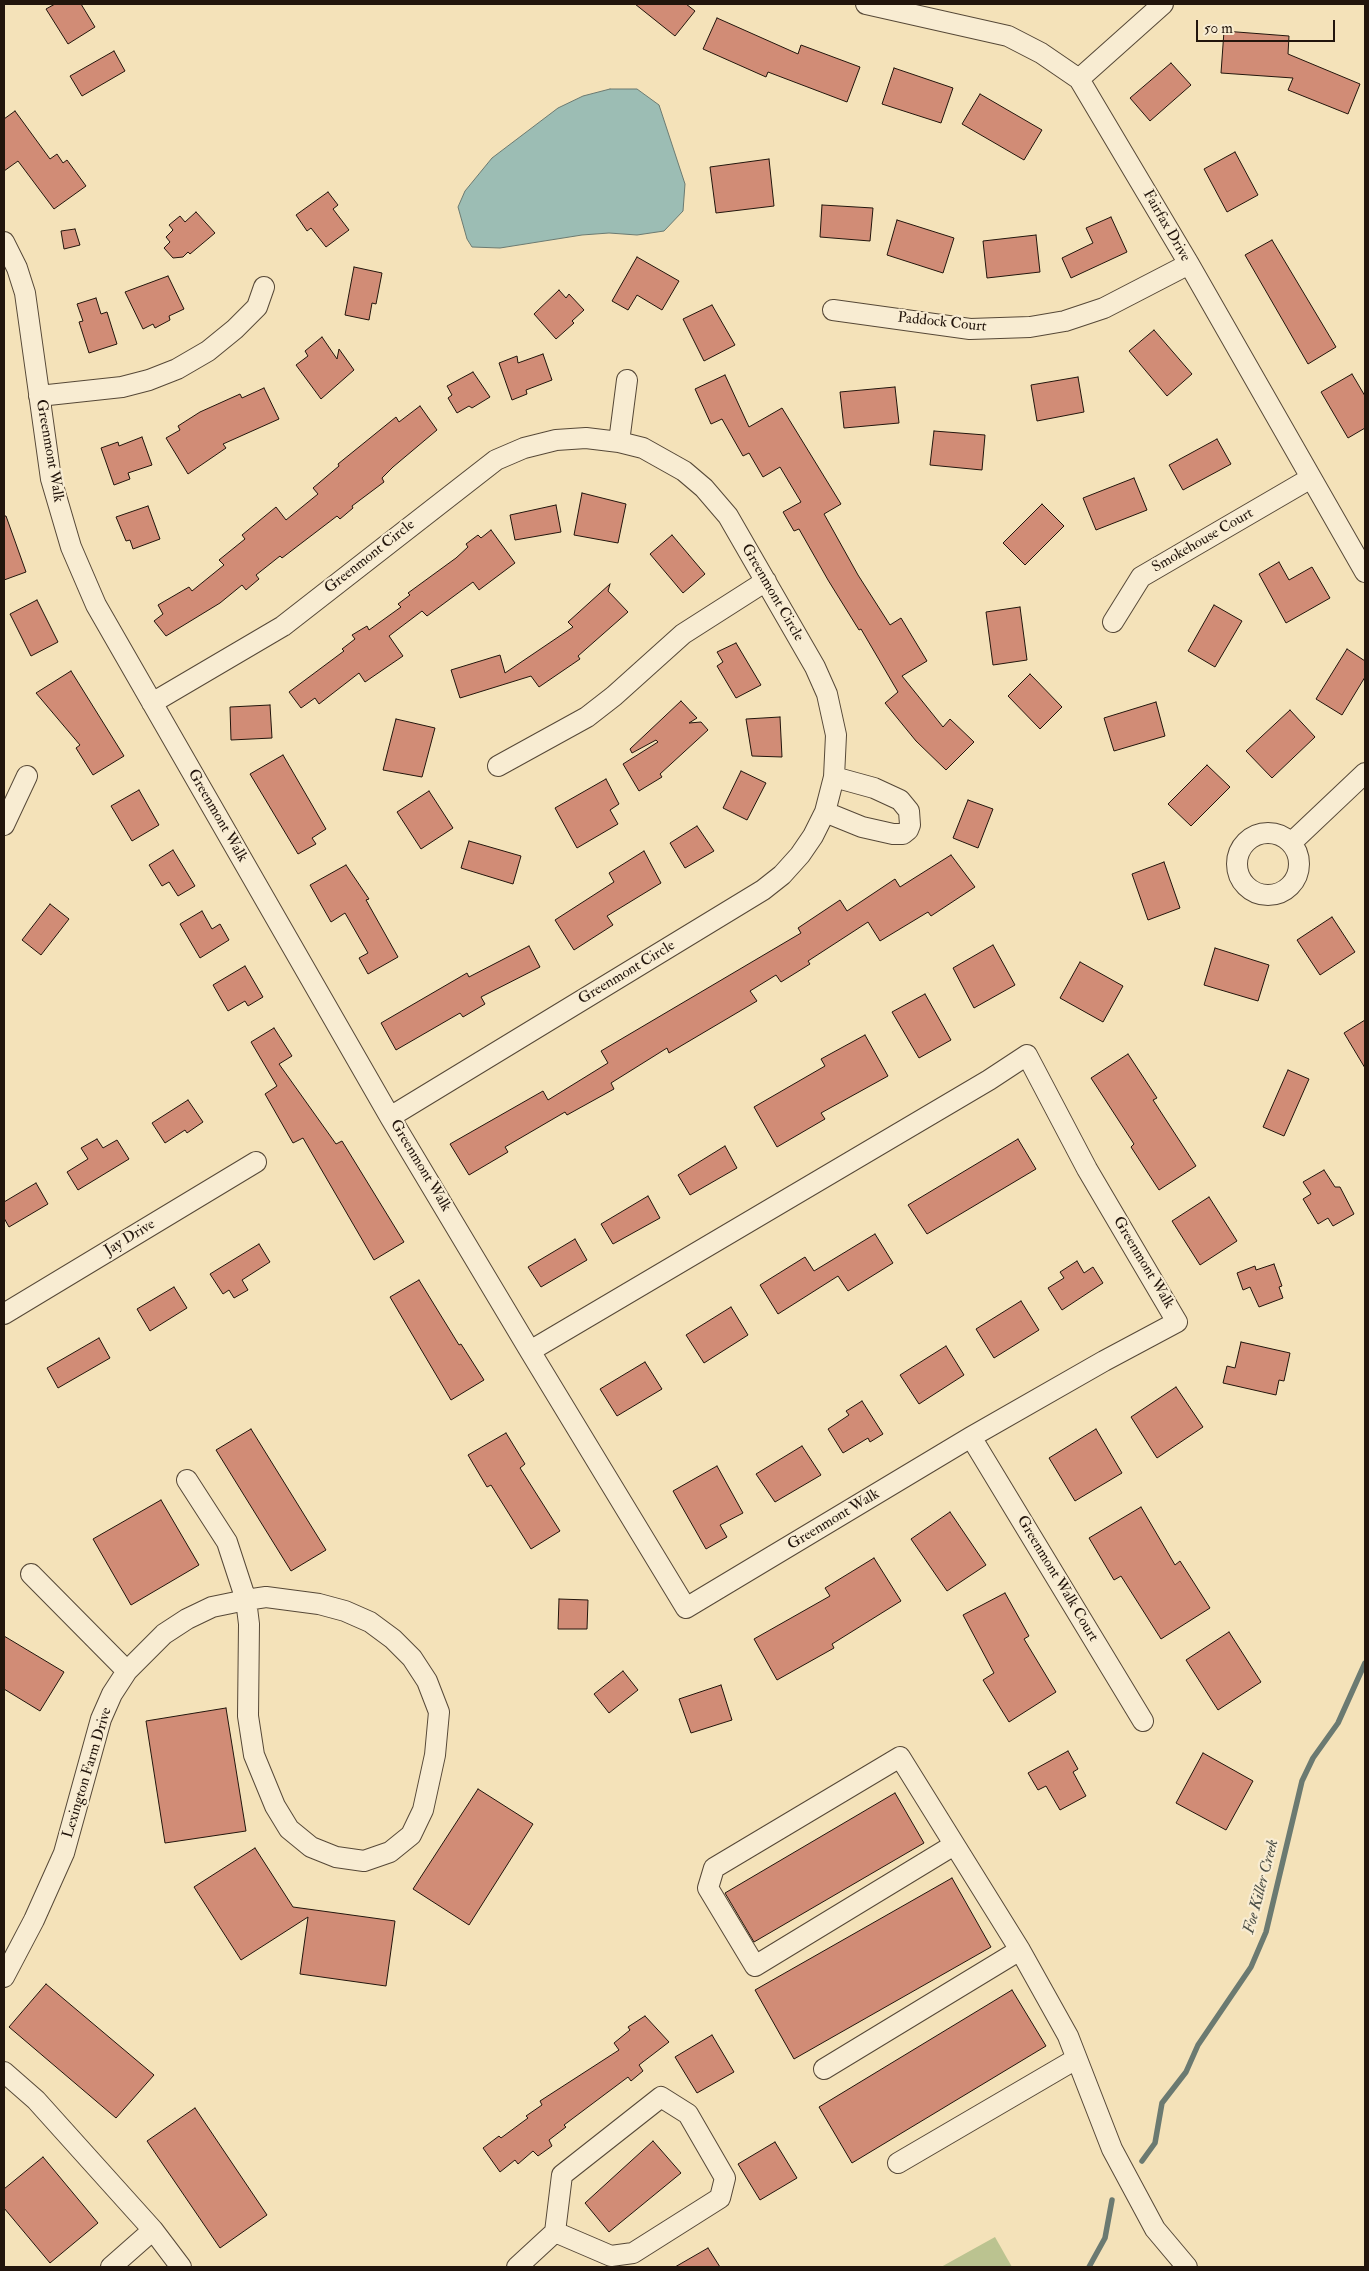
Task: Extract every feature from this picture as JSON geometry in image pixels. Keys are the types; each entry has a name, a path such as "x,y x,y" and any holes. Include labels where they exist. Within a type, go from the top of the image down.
{"street":[{"name":"Fairfax Drive","path":"866,4 1008,36 1041,52 1079,79 1189,264 1365,572"},
{"path":"1079,79 1163,4"},
{"name":"Greenmont Walk","path":"4,242 17,268 25,293 51,479 71,547 96,604 390,1116 530,1351 686,1608 971,1437 1104,1361 1177,1322 1087,1169 1027,1055 990,1080 530,1351"},
{"name":"Paddock Court","path":"833,310 970,329 1030,327 1065,321 1104,308 1189,264"},
{"path":"39,396 122,387 178,369 208,351 235,329 257,307 264,287"},
{"path":"619,442 627,380"},
{"name":"Greenmont Circle","path":"152,703 283,626 496,460 524,448 556,440 586,438 619,442 643,448 665,458 704,488 728,516 766,581 815,667 827,694 836,735 834,777 825,812 800,855 782,875 763,890 390,1116"},
{"name":"Smokehouse Court","path":"1113,622 1141,577 1311,478"},
{"path":"498,766 587,717 614,696 683,634 766,581"},
{"path":"1291,843 1365,773"},
{"path":"4,825 27,776"},
{"path":"825,812 862,827 893,834 903,834 910,825 909,812 900,800 874,788 834,777"},
{"name":"Jay Drive","path":"4,1314 256,1162"},
{"name":"Greenmont Walk Court","path":"971,1437 1143,1720"},
{"path":"187,1480 227,1542 246,1600"},
{"path":"31,1574 127,1671"},
{"name":"Lexington Farm Drive","path":"4,1977 34,1920 64,1853 101,1719 112,1694 127,1671 164,1634 187,1619 212,1608 246,1600 266,1597 319,1604 345,1611 370,1622 393,1638 412,1658 427,1682 439,1712 435,1755 423,1810 411,1834 390,1852 364,1861 336,1857 311,1847 289,1829 274,1806 254,1755 248,1716 249,1624 246,1600"},
{"path":"954,1844 755,1966 708,1888 714,1868 900,1757 1020,1950 1068,2036 1112,2149 1155,2229 1187,2267"},
{"path":"824,2069 1020,1950"},
{"path":"898,2163 1076,2060"},
{"path":"4,2072 36,2100 153,2230 181,2267"},
{"path":"517,2267 555,2232 562,2174 661,2097 688,2114 725,2178 720,2198 633,2253 611,2256 555,2232"},
{"path":"110,2267 153,2230"}],"green space":[{"path":"995,2237 1012,2267 941,2267"}],"water":[{"path":"610,89 637,89 659,105 685,184 683,211 664,231 637,235 609,233 582,235 500,248 472,247 467,239 458,207 465,191 492,158 558,108 583,96"}],"building":[{"path":"55,4 81,4 95,27 68,44 46,9"},
{"path":"635,4 686,4 695,11 675,36"},
{"path":"717,18 798,54 801,45 860,67 847,102 768,72 766,77 703,49"},
{"path":"1224,31 1289,36 1288,54 1360,84 1348,114 1288,90 1293,78 1221,73"},
{"path":"114,51 125,71 82,96 70,76"},
{"path":"1171,63 1191,85 1150,121 1130,98"},
{"path":"894,68 953,88 941,123 882,104"},
{"path":"980,94 1042,130 1024,160 962,124"},
{"path":"15,111 50,159 57,154 63,163 67,160 86,186 54,209 18,161 4,171 4,119"},
{"path":"1235,152 1258,195 1227,212 1204,169"},
{"path":"769,159 774,206 716,213 710,167"},
{"path":"328,192 338,205 333,209 349,230 326,247 311,228 307,231 296,215"},
{"path":"822,205 873,208 870,241 820,237"},
{"path":"196,212 215,233 190,254 188,252 183,257 173,258 164,248 170,242 166,237 173,230 169,225 180,216 185,222"},
{"path":"1111,217 1127,252 1071,278 1062,258 1093,243 1086,228"},
{"path":"897,220 954,238 943,273 887,255"},
{"path":"75,229 80,245 64,249 61,231"},
{"path":"1036,235 1040,272 987,278 983,241"},
{"path":"1272,240 1336,347 1308,364 1245,255"},
{"path":"637,257 679,281 662,310 637,295 628,310 612,301"},
{"path":"354,267 382,273 376,304 372,303 369,320 345,315"},
{"path":"168,276 184,309 169,316 170,320 155,328 153,324 143,329 125,292"},
{"path":"559,290 566,298 569,294 584,310 572,321 574,323 556,339 534,314"},
{"path":"96,298 101,314 107,312 117,344 89,353 79,322 83,321 77,304"},
{"path":"712,305 735,345 704,361 683,319"},
{"path":"1154,330 1192,374 1167,396 1129,351"},
{"path":"322,337 337,359 339,349 354,370 321,399 296,365 308,356 305,351"},
{"path":"543,354 552,380 526,390 527,394 512,400 499,363 517,356 518,363"},
{"path":"473,372 490,397 472,408 469,406 457,413 448,398 452,395 447,386"},
{"path":"1352,374 1365,396 1365,428 1348,438 1321,392"},
{"path":"725,375 749,427 782,408 841,504 824,514 858,575 890,625 901,618 927,661 902,676 943,727 950,719 974,742 946,770 916,741 885,703 898,692 861,629 859,630 828,580 799,529 794,531 783,512 801,502 780,467 763,477 749,453 743,456 722,419 711,424 695,389"},
{"path":"1078,377 1084,412 1037,421 1031,385"},
{"path":"895,387 899,423 844,428 840,392"},
{"path":"264,388 279,419 223,444 226,448 188,474 166,438 180,430 178,426 200,412 240,394 242,398"},
{"path":"420,406 437,430 393,467 382,478 384,482 352,506 353,508 340,519 337,516 282,558 280,556 256,575 259,579 246,590 242,585 220,603 166,636 154,621 163,614 158,605 189,587 192,591 224,565 219,560 245,539 242,535 276,507 286,520 318,494 313,488 339,466 338,464 396,417 399,422"},
{"path":"934,431 985,435 982,470 930,465"},
{"path":"142,437 152,465 128,473 130,479 114,485 101,448 118,442 119,446"},
{"path":"1217,439 1231,464 1183,490 1169,465"},
{"path":"1134,478 1147,510 1096,530 1083,498"},
{"path":"582,493 626,504 618,543 574,535"},
{"path":"1042,504 1064,526 1025,565 1003,543"},
{"path":"556,505 561,532 515,540 510,515"},
{"path":"148,506 160,539 133,549 130,540 126,541 116,517"},
{"path":"4,516 6,516 26,572 4,580"},
{"path":"491,530 515,563 479,590 473,582 427,616 422,611 389,636 403,656 365,682 359,673 319,704 315,698 301,708 289,692 344,651 342,649 355,639 352,635 367,626 369,630 401,607 398,604 410,595 408,593 456,558 468,547 466,544 478,535 481,538"},
{"path":"672,535 705,574 683,593 650,554"},
{"path":"1279,562 1289,580 1312,567 1330,598 1286,623 1259,574"},
{"path":"610,584 608,591 628,612 578,656 580,659 539,687 531,676 460,698 451,670 500,655 505,673 573,627 568,622"},
{"path":"37,600 58,642 31,656 10,614"},
{"path":"1214,605 1242,621 1215,667 1188,651"},
{"path":"1020,607 1027,660 993,665 986,612"},
{"path":"736,643 761,685 736,698 717,666 723,662 717,652"},
{"path":"1347,649 1365,661 1365,677 1342,715 1316,699"},
{"path":"71,671 124,756 93,775 76,748 80,745 36,693"},
{"path":"1030,674 1062,707 1040,729 1008,696"},
{"path":"681,701 697,718 689,723 701,722 708,730 660,774 662,777 639,791 623,764 658,742 656,740 632,753 630,749"},
{"path":"1156,702 1165,736 1114,751 1104,718"},
{"path":"270,705 272,738 231,740 230,707"},
{"path":"1290,710 1315,737 1272,778 1246,751"},
{"path":"780,717 782,757 752,756 746,719"},
{"path":"396,719 435,728 422,777 383,770"},
{"path":"283,755 326,829 312,838 316,844 298,854 250,774"},
{"path":"1207,765 1230,787 1191,826 1168,804"},
{"path":"741,771 766,783 747,820 723,808"},
{"path":"606,779 619,804 610,810 618,824 577,848 555,808"},
{"path":"139,790 159,825 132,841 111,806"},
{"path":"429,791 453,828 421,849 397,812"},
{"path":"968,800 993,809 978,848 953,838"},
{"path":"697,826 714,851 685,868 670,843"},
{"path":"469,841 521,856 513,884 461,868"},
{"path":"173,850 195,886 178,896 169,882 162,886 149,865"},
{"path":"644,851 661,883 607,916 613,925 574,950 555,920 614,882 609,873"},
{"path":"951,855 975,887 931,916 928,912 880,941 868,922 808,961 810,964 781,982 776,975 750,991 757,1001 669,1053 667,1048 611,1083 614,1089 567,1115 565,1112 505,1147 508,1152 469,1175 450,1144 543,1091 548,1100 608,1063 601,1051 801,933 798,928 840,900 847,911 895,879 900,887"},
{"path":"1164,862 1180,908 1148,920 1132,874"},
{"path":"346,865 369,899 366,900 398,957 368,974 359,958 368,953 345,913 331,922 310,885"},
{"path":"50,904 69,919 41,955 22,940"},
{"path":"202,911 212,929 220,924 229,940 200,958 180,924"},
{"path":"1332,917 1355,952 1320,975 1297,940"},
{"path":"993,945 1015,985 974,1008 953,968"},
{"path":"529,946 540,967 481,997 485,1004 463,1017 460,1013 396,1050 381,1023 467,973 469,977"},
{"path":"1215,948 1269,965 1258,1001 1204,985"},
{"path":"1080,962 1123,986 1103,1022 1060,998"},
{"path":"245,966 263,997 248,1006 245,1001 228,1011 213,985"},
{"path":"925,994 951,1040 919,1058 892,1012"},
{"path":"1365,1020 1365,1068 1344,1033"},
{"path":"274,1028 292,1056 279,1064 336,1144 342,1141 404,1242 374,1260 303,1138 293,1143 265,1094 277,1086 251,1042"},
{"path":"865,1035 888,1076 821,1113 825,1119 777,1147 754,1107 825,1066 821,1059"},
{"path":"1128,1054 1157,1098 1153,1100 1196,1166 1159,1190 1131,1147 1134,1144 1091,1078"},
{"path":"1288,1070 1309,1079 1284,1136 1263,1127"},
{"path":"188,1100 203,1122 187,1133 185,1130 165,1143 152,1123"},
{"path":"97,1139 103,1148 117,1140 129,1159 78,1190 67,1172 88,1159 81,1148"},
{"path":"1018,1139 1036,1169 927,1234 908,1205"},
{"path":"725,1146 737,1168 690,1195 678,1175"},
{"path":"1324,1170 1335,1187 1340,1187 1354,1214 1333,1226 1328,1218 1318,1224 1303,1199 1311,1194 1303,1182"},
{"path":"36,1183 48,1204 9,1227 4,1218 4,1202"},
{"path":"648,1196 660,1218 613,1244 601,1224"},
{"path":"1209,1197 1237,1241 1200,1265 1172,1221"},
{"path":"875,1234 893,1263 848,1291 838,1276 778,1314 760,1285 805,1257 814,1271"},
{"path":"575,1239 587,1260 541,1287 528,1267"},
{"path":"259,1244 270,1262 242,1280 248,1290 234,1298 229,1290 223,1294 210,1274"},
{"path":"1077,1261 1084,1273 1093,1267 1103,1283 1062,1310 1048,1288 1064,1278 1060,1272"},
{"path":"1274,1264 1282,1286 1279,1287 1283,1298 1259,1307 1250,1287 1243,1290 1237,1273 1255,1266 1256,1270"},
{"path":"419,1280 459,1345 461,1344 484,1380 451,1400 390,1297"},
{"path":"174,1287 187,1308 150,1331 137,1309"},
{"path":"1021,1301 1039,1330 994,1358 976,1329"},
{"path":"731,1307 748,1335 704,1363 686,1335"},
{"path":"99,1338 110,1358 58,1388 47,1368"},
{"path":"1241,1342 1290,1353 1284,1381 1279,1380 1276,1395 1223,1383 1227,1366 1235,1368"},
{"path":"946,1346 964,1375 919,1404 900,1375"},
{"path":"645,1362 662,1389 617,1416 600,1389"},
{"path":"1176,1387 1203,1427 1157,1458 1131,1417"},
{"path":"862,1401 883,1434 870,1442 868,1438 843,1453 828,1429 849,1415 846,1411"},
{"path":"251,1429 326,1550 291,1571 216,1450"},
{"path":"1096,1429 1122,1473 1075,1501 1049,1458"},
{"path":"506,1433 525,1464 520,1468 560,1531 531,1549 491,1485 487,1487 468,1455"},
{"path":"802,1446 821,1475 775,1502 756,1474"},
{"path":"717,1466 743,1513 720,1525 727,1537 706,1549 673,1491"},
{"path":"161,1500 199,1565 131,1605 93,1539"},
{"path":"1141,1507 1175,1565 1180,1561 1210,1608 1161,1639 1121,1576 1114,1580 1089,1538"},
{"path":"950,1512 986,1565 947,1591 911,1539"},
{"path":"874,1558 901,1601 832,1644 834,1648 777,1680 754,1639 830,1596 825,1588"},
{"path":"1005,1593 1029,1636 1024,1639 1056,1692 1009,1722 983,1680 994,1673 963,1615"},
{"path":"559,1599 588,1600 587,1629 558,1629"},
{"path":"1229,1632 1261,1682 1218,1710 1186,1660"},
{"path":"4,1636 64,1672 40,1711 4,1689"},
{"path":"623,1671 638,1690 609,1713 594,1694"},
{"path":"721,1685 732,1720 691,1733 679,1699"},
{"path":"226,1708 246,1831 165,1843 146,1721"},
{"path":"1068,1751 1078,1769 1073,1772 1086,1796 1060,1810 1046,1786 1038,1790 1028,1773"},
{"path":"1203,1753 1253,1781 1226,1830 1176,1803"},
{"path":"478,1789 533,1824 469,1925 413,1889"},
{"path":"895,1793 924,1843 754,1942 725,1893"},
{"path":"255,1848 293,1907 395,1921 386,1986 300,1974 308,1917 241,1960 194,1887"},
{"path":"952,1878 991,1947 794,2059 755,1990"},
{"path":"46,1984 154,2075 116,2118 9,2027"},
{"path":"1012,1990 1046,2046 852,2163 819,2107"},
{"path":"645,2016 669,2042 639,2065 643,2071 631,2081 628,2077 564,2125 566,2127 549,2140 552,2146 538,2156 533,2151 518,2164 515,2160 500,2172 483,2148 499,2136 501,2138 528,2118 526,2116 542,2105 540,2101 619,2050 614,2043 630,2030 628,2027"},
{"path":"712,2035 734,2072 697,2093 675,2057"},
{"path":"195,2108 267,2215 220,2248 147,2141"},
{"path":"653,2141 681,2173 609,2232 585,2203"},
{"path":"775,2142 797,2178 760,2200 738,2164"},
{"path":"43,2157 98,2223 50,2263 4,2208 4,2189"},
{"path":"708,2248 720,2267 675,2267"}],"waterway":[{"name":"Foe Killer Creek","path":"1142,2161 1155,2143 1162,2103 1186,2072 1198,2045 1251,1967 1266,1932 1302,1781 1313,1758 1338,1723 1365,1663"},
{"name":"Foe Killer Creek","path":"1089,2267 1105,2238 1112,2200"}]}
